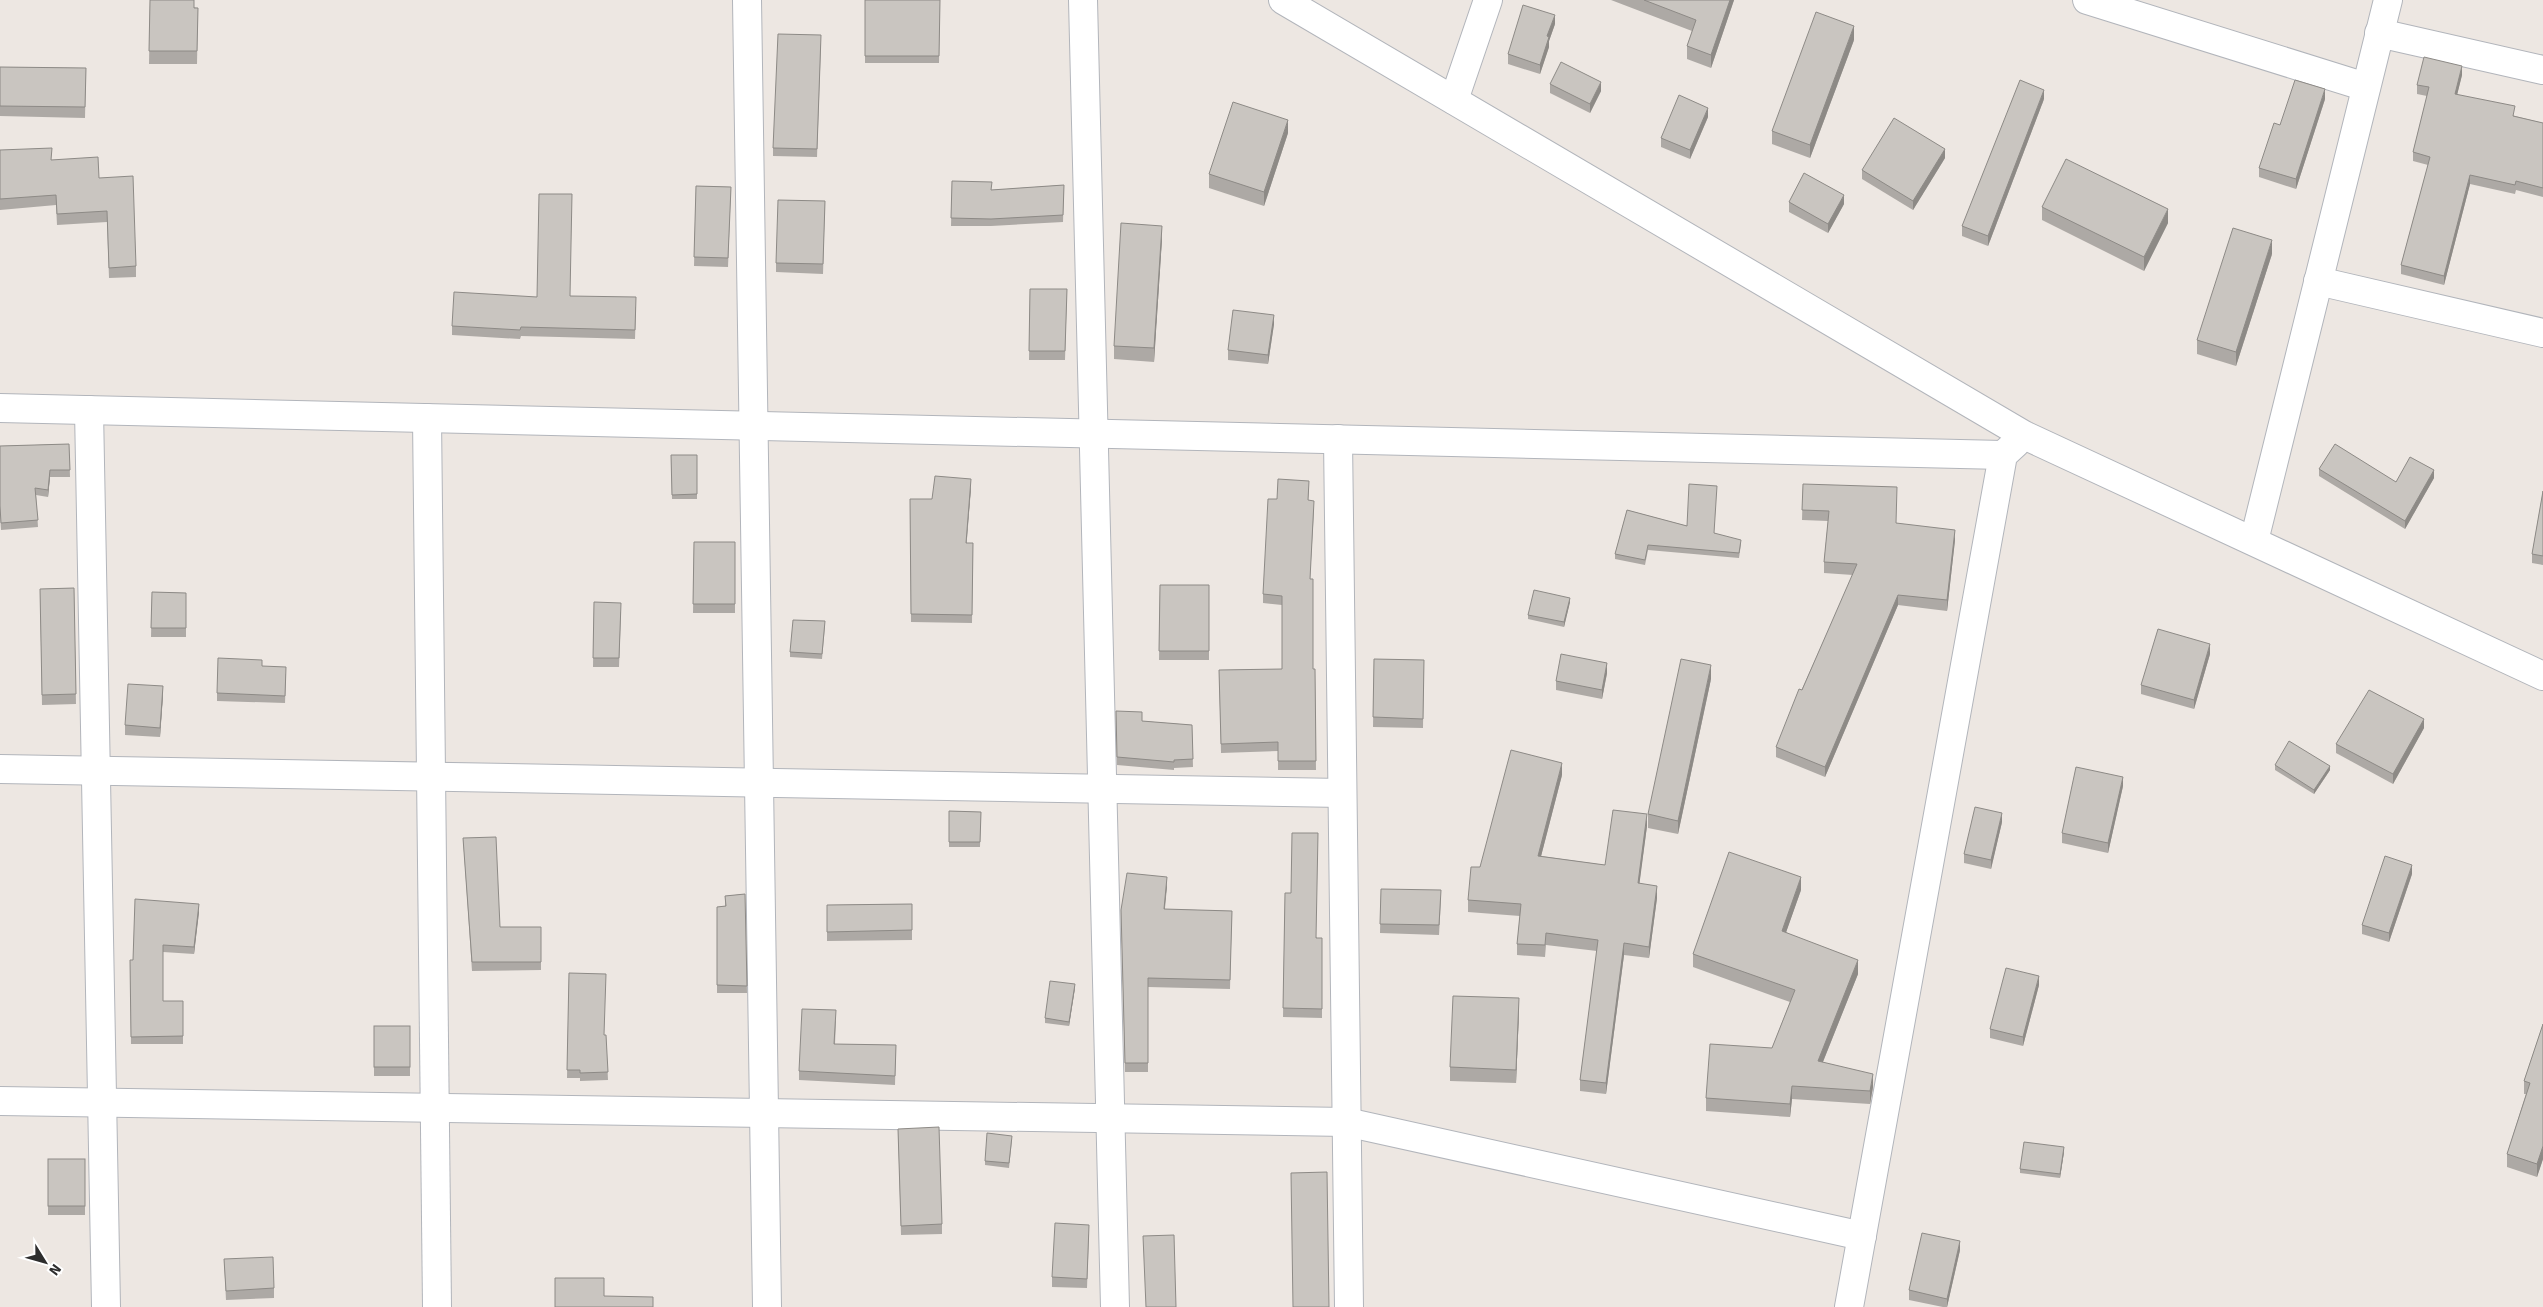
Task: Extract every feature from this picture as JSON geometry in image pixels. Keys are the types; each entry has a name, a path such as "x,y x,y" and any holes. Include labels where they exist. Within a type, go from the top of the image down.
{"street":[{"path":"746,0 767,1307"},
{"path":"1083,0 1115,1307"},
{"path":"1284,0 2024,435 2543,676"},
{"path":"1454,100 1488,0"},
{"path":"2087,0 2366,87"},
{"path":"2254,542 2388,0"},
{"path":"2379,33 2543,70"},
{"path":"2318,281 2543,334"},
{"path":"0,408 2003,455"},
{"path":"89,410 106,1307"},
{"path":"427,418 437,1307"},
{"path":"1849,1307 2003,455 2024,435"},
{"path":"1338,439 1348,1307"},
{"path":"0,769 1342,793"},
{"path":"0,1101 1346,1122 1862,1236"}],"building":[{"path":"150,0 194,0 194,8 198,8 197,51 149,51"},
{"path":"865,0 940,0 939,56 865,56"},
{"path":"1644,0 1730,0 1711,55 1687,46 1696,20"},
{"path":"1523,5 1555,15 1547,36 1549,37 1540,65 1508,54"},
{"path":"1816,12 1854,26 1810,145 1772,131"},
{"path":"778,34 821,35 817,149 773,148"},
{"path":"2424,57 2462,66 2455,94 2515,106 2513,116 2543,123 2543,188 2516,181 2515,185 2470,175 2444,276 2401,265 2430,157 2413,152 2429,87 2417,85"},
{"path":"1561,62 1601,82 1590,104 1550,84"},
{"path":"0,67 86,68 85,107 0,106"},
{"path":"2020,80 2044,90 1988,236 1962,226"},
{"path":"2295,80 2325,89 2296,179 2259,168 2274,123 2280,125"},
{"path":"1679,95 1708,108 1690,150 1661,138"},
{"path":"1233,102 1288,120 1264,192 1209,174"},
{"path":"1894,118 1945,149 1913,201 1862,170"},
{"path":"52,148 51,160 98,157 99,178 133,176 136,266 109,268 107,211 57,214 56,195 0,199 0,150"},
{"path":"2066,159 2168,209 2144,257 2042,207"},
{"path":"1804,173 1844,195 1828,224 1789,202"},
{"path":"952,181 992,182 991,190 1064,185 1063,215 991,219 951,218"},
{"path":"696,186 731,187 728,258 694,257"},
{"path":"539,194 572,194 570,296 636,297 635,330 521,327 520,330 452,326 454,292 537,297"},
{"path":"778,200 825,201 823,264 776,263"},
{"path":"1121,223 1162,226 1154,348 1114,346"},
{"path":"2233,228 2272,240 2236,352 2197,340"},
{"path":"1030,289 1067,289 1065,351 1029,351"},
{"path":"1233,310 1274,315 1268,355 1228,350"},
{"path":"69,444 70,470 50,470 48,490 35,488 38,520 1,523 0,446"},
{"path":"2335,444 2396,482 2410,457 2434,470 2405,521 2319,469"},
{"path":"671,455 697,455 697,494 672,495"},
{"path":"935,476 971,479 966,543 973,543 972,615 911,614 910,499 932,499"},
{"path":"1278,479 1309,481 1308,500 1314,501 1310,579 1313,579 1316,761 1278,761 1278,742 1221,744 1219,670 1282,669 1282,596 1263,594 1268,499 1277,499"},
{"path":"1689,484 1717,486 1714,533 1741,540 1739,553 1648,545 1645,560 1615,554 1627,510 1687,526"},
{"path":"1803,484 1897,487 1896,523 1955,530 1947,600 1898,595 1825,767 1776,747 1799,689 1802,690 1857,564 1824,562 1829,511 1802,510"},
{"path":"2543,491 2543,556 2532,554"},
{"path":"694,542 735,542 735,604 693,604"},
{"path":"1160,585 1209,585 1209,651 1159,651"},
{"path":"74,588 76,694 42,695 40,589"},
{"path":"1534,590 1570,598 1564,622 1528,615"},
{"path":"152,592 186,593 186,628 151,628"},
{"path":"594,602 621,603 619,658 593,658"},
{"path":"793,620 825,621 822,654 790,652"},
{"path":"2158,629 2210,644 2194,700 2141,685"},
{"path":"1561,654 1607,663 1602,690 1556,681"},
{"path":"218,658 262,660 262,666 286,667 285,696 217,693"},
{"path":"1374,659 1424,660 1423,719 1373,717"},
{"path":"1681,659 1711,665 1678,821 1648,814"},
{"path":"128,684 163,686 160,728 125,725"},
{"path":"2369,690 2424,719 2393,774 2336,744"},
{"path":"1116,711 1142,712 1142,721 1192,725 1193,759 1174,760 1174,762 1117,757"},
{"path":"2289,741 2330,766 2314,790 2275,765"},
{"path":"1511,750 1562,763 1538,856 1605,865 1613,810 1647,814 1638,883 1657,886 1649,947 1624,943 1606,1083 1580,1080 1598,940 1546,933 1545,945 1517,944 1521,904 1468,900 1471,867 1480,867"},
{"path":"2076,767 2123,777 2108,843 2062,833"},
{"path":"1975,807 2002,813 1991,860 1964,854"},
{"path":"949,811 981,812 980,842 949,842"},
{"path":"1292,833 1318,833 1316,938 1322,938 1322,1009 1283,1008 1285,893 1291,893"},
{"path":"496,837 500,927 541,927 541,962 472,962 463,838"},
{"path":"1729,852 1801,877 1782,931 1858,960 1818,1061 1873,1074 1870,1091 1792,1086 1790,1104 1706,1098 1710,1044 1772,1048 1795,990 1693,954"},
{"path":"2385,856 2412,865 2389,933 2362,925"},
{"path":"1127,873 1167,877 1164,909 1232,911 1230,980 1148,978 1148,1063 1125,1063 1121,910"},
{"path":"1381,889 1441,890 1439,925 1380,924"},
{"path":"745,894 747,986 717,985 717,907 726,906 725,896"},
{"path":"135,899 199,904 194,947 163,945 163,1001 183,1001 183,1036 131,1037 130,960 133,960"},
{"path":"912,904 912,930 827,932 827,905"},
{"path":"2006,968 2039,976 2023,1037 1990,1029"},
{"path":"569,973 606,974 604,1035 606,1035 608,1072 580,1073 580,1070 567,1070"},
{"path":"1050,981 1075,984 1069,1022 1045,1018"},
{"path":"1453,996 1519,998 1516,1070 1450,1067"},
{"path":"802,1009 836,1010 834,1044 896,1045 895,1076 799,1071"},
{"path":"2543,1024 2543,1146 2537,1164 2507,1154 2530,1083 2524,1081"},
{"path":"374,1026 410,1026 410,1067 374,1067"},
{"path":"939,1127 942,1224 901,1226 898,1129"},
{"path":"987,1133 1012,1136 1009,1163 985,1161"},
{"path":"2024,1142 2064,1147 2060,1174 2020,1169"},
{"path":"48,1159 85,1159 85,1206 48,1206"},
{"path":"1327,1172 1329,1307 1293,1307 1291,1173"},
{"path":"1055,1223 1089,1225 1087,1279 1052,1277"},
{"path":"1922,1233 1960,1241 1947,1299 1909,1290"},
{"path":"1174,1235 1176,1307 1146,1307 1143,1236"},
{"path":"273,1257 274,1288 226,1291 224,1259"},
{"path":"555,1278 604,1278 604,1296 653,1297 653,1307 555,1307"}]}
